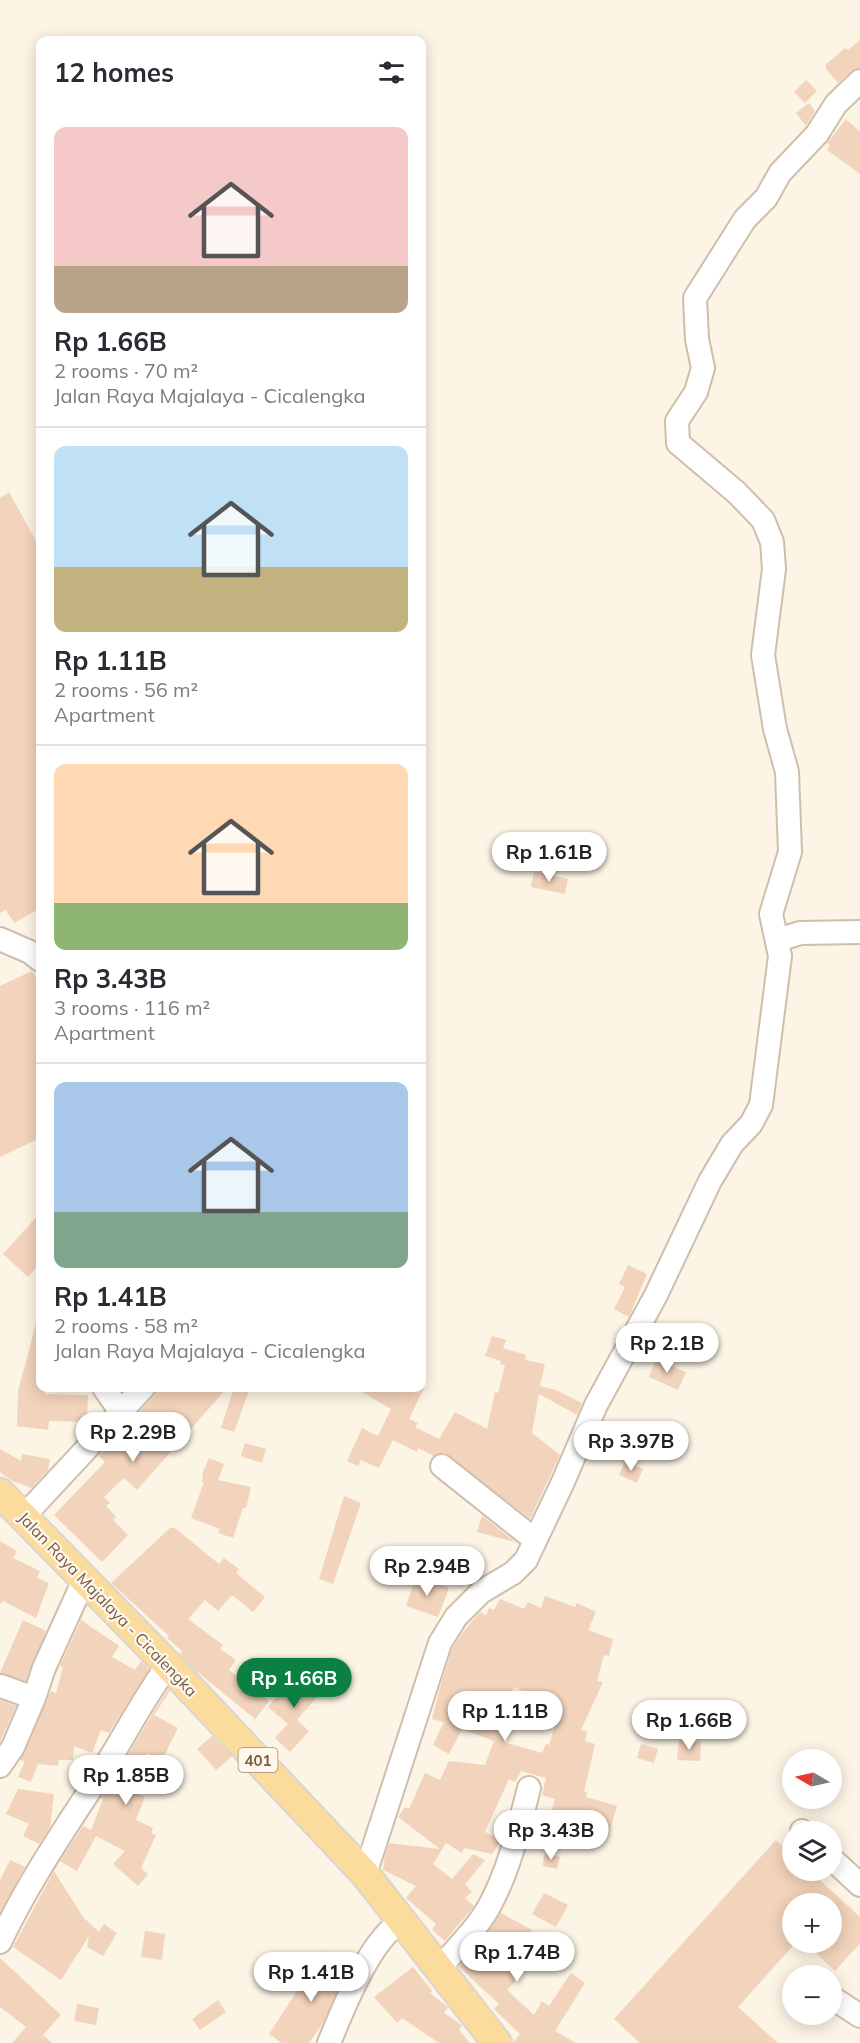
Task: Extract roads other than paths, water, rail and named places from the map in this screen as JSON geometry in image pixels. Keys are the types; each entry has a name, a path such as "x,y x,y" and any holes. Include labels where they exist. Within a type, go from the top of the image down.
{"main road":[{"name":"Jalan Raya Majalaya - Cicalengka","path":"0,1493 85,1578 365,1874 497,2043"}],"street":[{"path":"365,1874 440,1643 456,1617 481,1592 513,1573 526,1560 596,1405 656,1295 710,1182 732,1144 751,1124 761,1106 776,996 778,940 771,914 790,852 786,772 775,729 763,655 774,569 772,542 763,520 737,493 678,442 677,421 696,392 702,368 697,339 695,298 745,219 766,198 780,173 817,134 836,104 860,81"},
{"path":"778,940 800,933 860,933"},
{"path":"0,939 36,957"},
{"path":"107,1392 121,1412"},
{"path":"23,1516 139,1392"},
{"path":"442,1466 534,1540"},
{"path":"0,1766 13,1747 44,1668 85,1578"},
{"path":"0,1942 44,1858 102,1771 147,1693 168,1665"},
{"path":"1,1686 34,1698"},
{"path":"440,1968 480,1920 491,1903 510,1858 529,1788"},
{"path":"842,1868 860,1885"},
{"path":"329,2043 344,2006 379,1940 402,1921"},
{"path":"842,2004 860,2016"}]}
